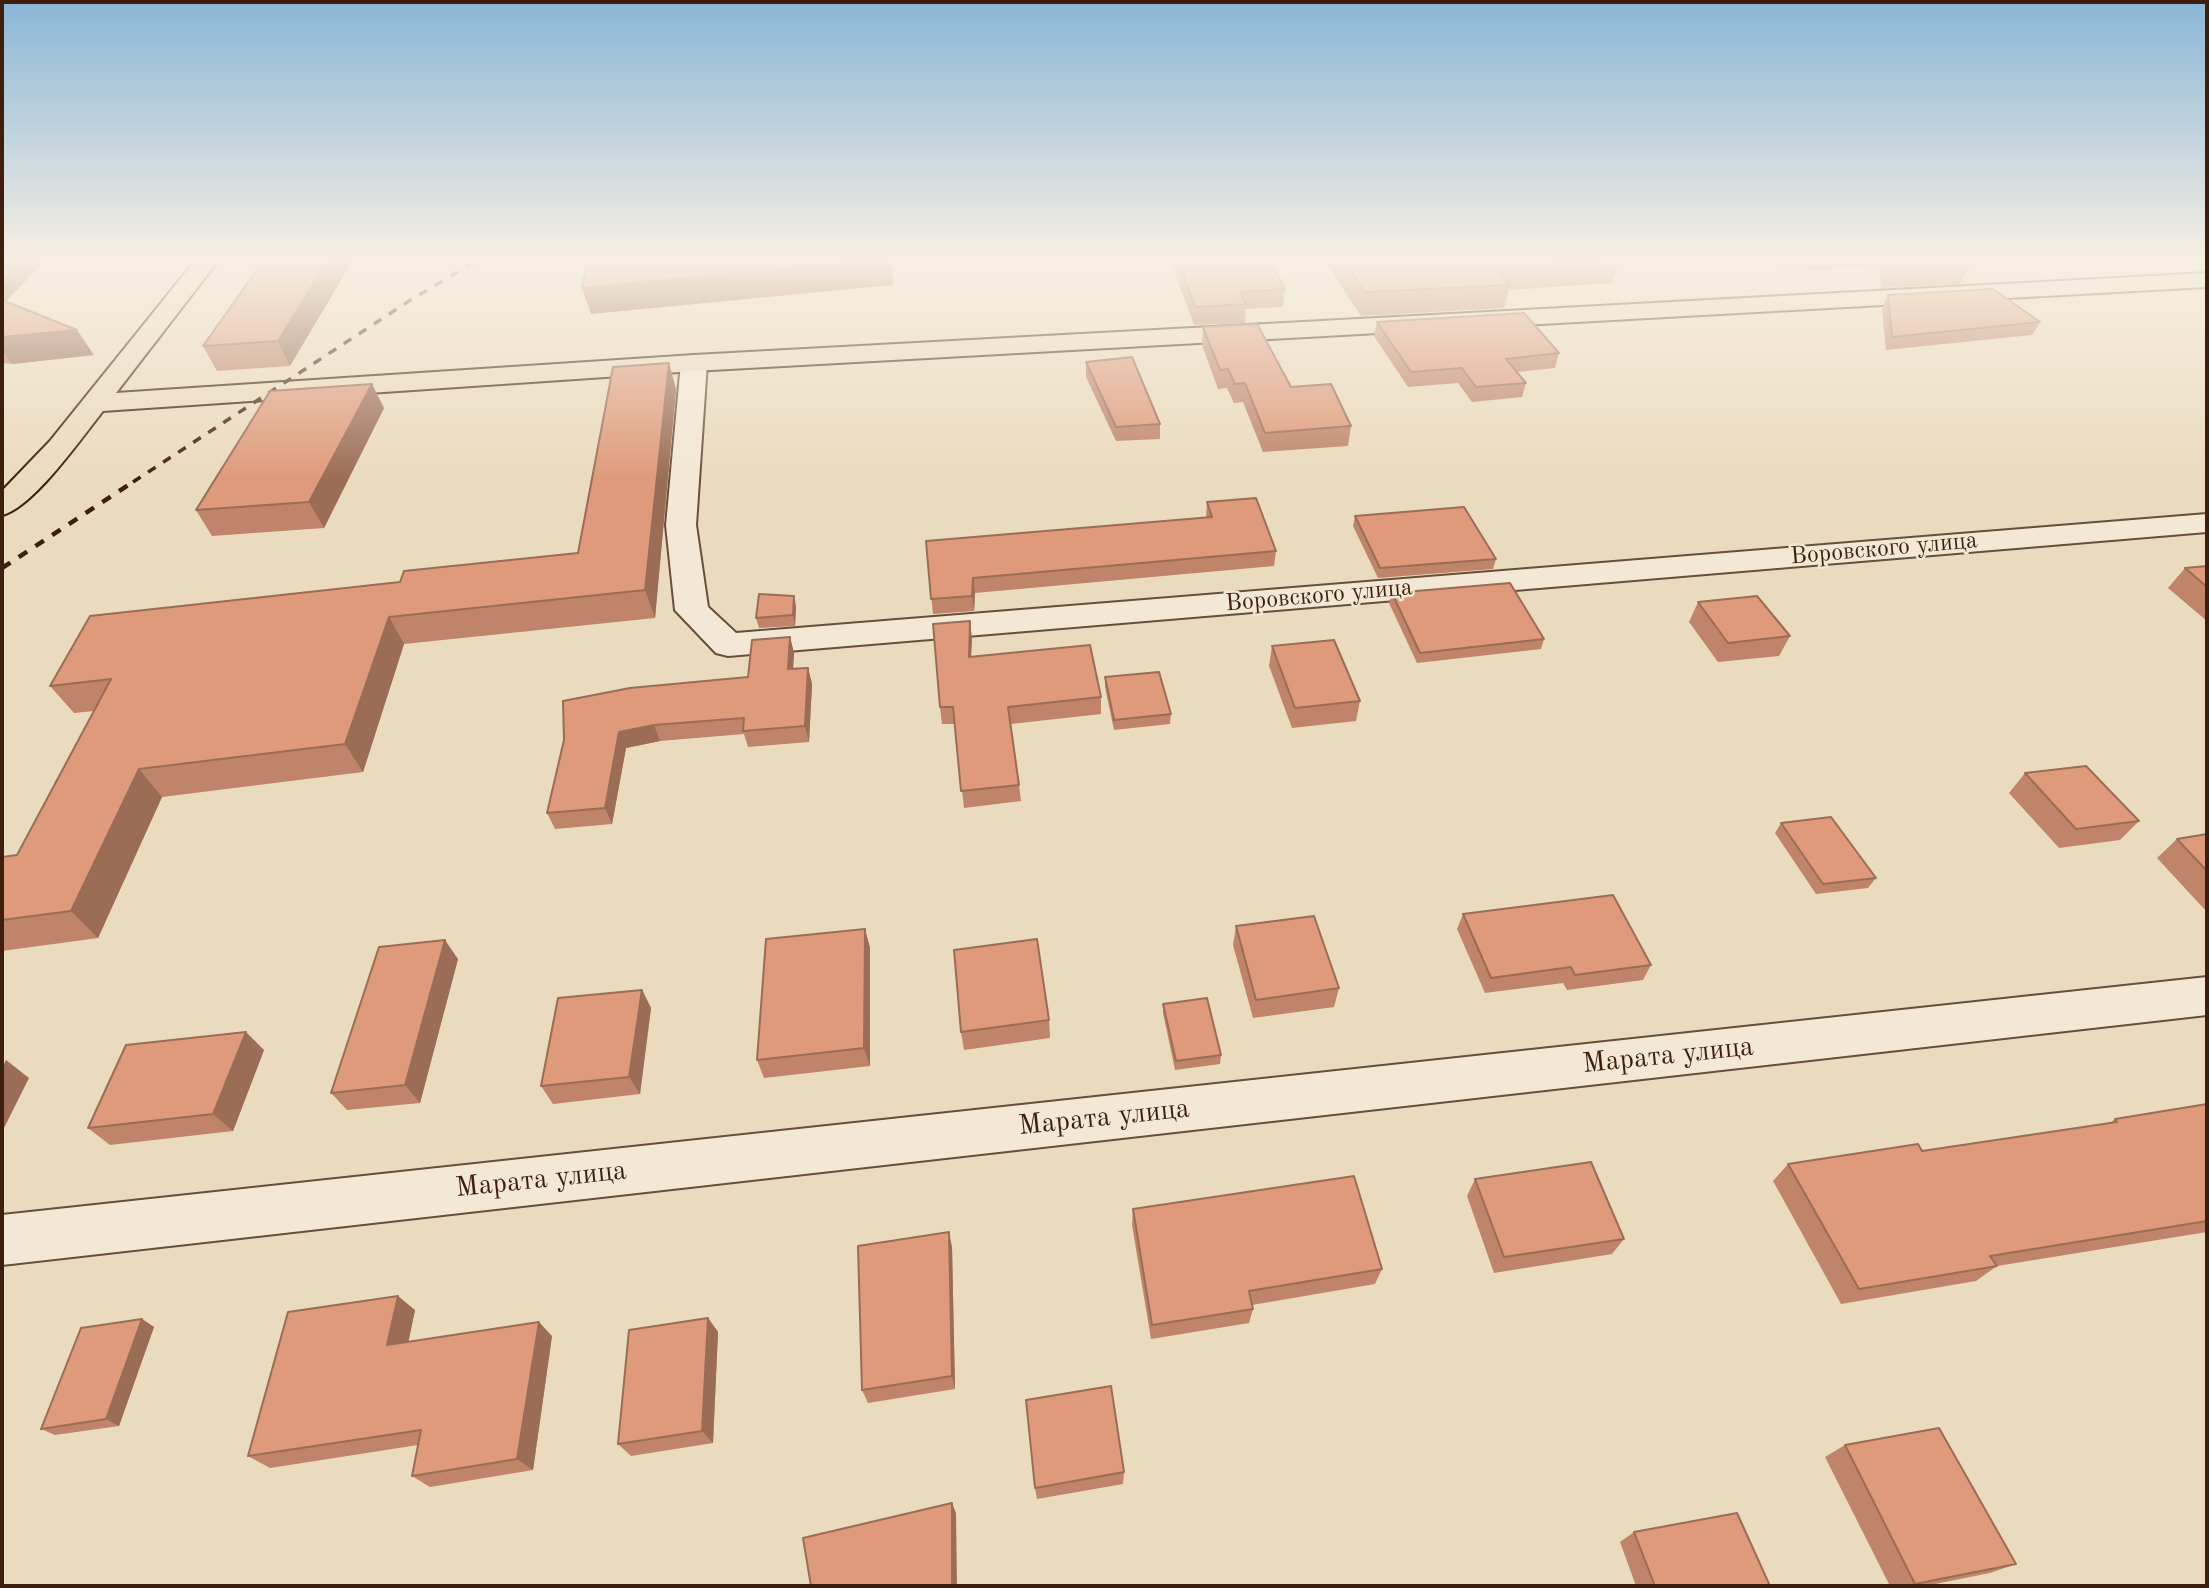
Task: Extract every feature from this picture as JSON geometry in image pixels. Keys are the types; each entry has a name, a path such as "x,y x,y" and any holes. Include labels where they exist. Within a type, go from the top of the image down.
{"main road":[{"path":"2,506 18,493 60,447 151,331"},
{"path":"94,403 694,363 1275,331"}],"street":[{"name":"Воровского улица","path":"694,363 681,525 692,610 727,645 2207,523"},
{"name":"Марата улица","path":"2,1240 2207,996"}],"building":[{"path":"2,331 65,331 2,337"},
{"path":"214,331 284,331 278,341 203,346"},
{"path":"1205,331 1261,331 1291,387 1331,384 1351,426 1265,433 1245,383 1235,384 1228,369 1220,370"},
{"path":"1383,331 1540,331 1559,353 1506,359 1526,383 1476,387 1462,368 1411,372"},
{"path":"1891,331 1950,331 1892,337"},
{"path":"1132,357 1160,424 1116,427 1086,362"},
{"path":"669,363 645,590 389,617 345,744 139,769 71,911 2,920 2,857 17,855 111,679 50,686 90,616 400,582 404,571 578,553 613,367"},
{"path":"372,384 309,502 196,510 270,391"},
{"path":"1256,498 1276,551 973,578 972,596 931,599 926,541 1212,517 1207,502"},
{"path":"1464,507 1496,559 1380,568 1355,516"},
{"path":"2207,566 2207,587 2185,568"},
{"path":"1510,583 1544,639 1420,653 1392,593"},
{"path":"759,594 794,596 793,615 756,618"},
{"path":"1757,596 1790,636 1728,643 1698,602"},
{"path":"970,621 969,657 1090,645 1101,697 1008,707 1019,785 961,791 953,707 940,707 933,624"},
{"path":"790,637 788,669 808,668 805,726 743,731 744,718 654,725 619,732 605,808 547,813 564,740 563,701 630,688 748,677 752,640"},
{"path":"1334,640 1360,701 1295,708 1272,646"},
{"path":"1159,672 1171,714 1114,720 1105,677"},
{"path":"2086,766 2139,821 2076,829 2025,773"},
{"path":"1831,817 1876,878 1823,884 1781,823"},
{"path":"2207,834 2207,871 2177,839"},
{"path":"1613,895 1651,965 1575,975 1571,967 1491,978 1463,914"},
{"path":"1314,916 1339,988 1256,1000 1236,926"},
{"path":"865,929 864,1048 757,1060 766,939"},
{"path":"1037,939 1049,1020 961,1032 954,950"},
{"path":"445,940 405,1085 331,1093 379,947"},
{"path":"642,990 629,1077 541,1086 558,998"},
{"path":"1207,998 1221,1055 1176,1061 1163,1004"},
{"path":"246,1032 213,1114 88,1128 126,1045"},
{"path":"2207,1104 2207,1221 1990,1256 1997,1266 1859,1289 1788,1164 1918,1144 1922,1151 2117,1122 2115,1119"},
{"path":"1591,1162 1624,1239 1504,1257 1475,1179"},
{"path":"1354,1176 1382,1269 1249,1291 1253,1309 1152,1325 1133,1209"},
{"path":"949,1232 952,1376 862,1390 858,1246"},
{"path":"398,1296 387,1345 539,1322 517,1459 412,1476 421,1430 248,1456 288,1312"},
{"path":"708,1318 702,1431 618,1444 629,1330"},
{"path":"142,1319 106,1419 41,1429 81,1328"},
{"path":"1111,1386 1124,1472 1035,1488 1026,1400"},
{"path":"1939,1428 2016,1564 1915,1584 1845,1445"},
{"path":"952,1503 952,1586 811,1586 803,1538"},
{"path":"1737,1513 1770,1586 1655,1586 1634,1532"}],"railway":[{"path":"133,482 363,331"},
{"path":"2,568 136,480"}]}
